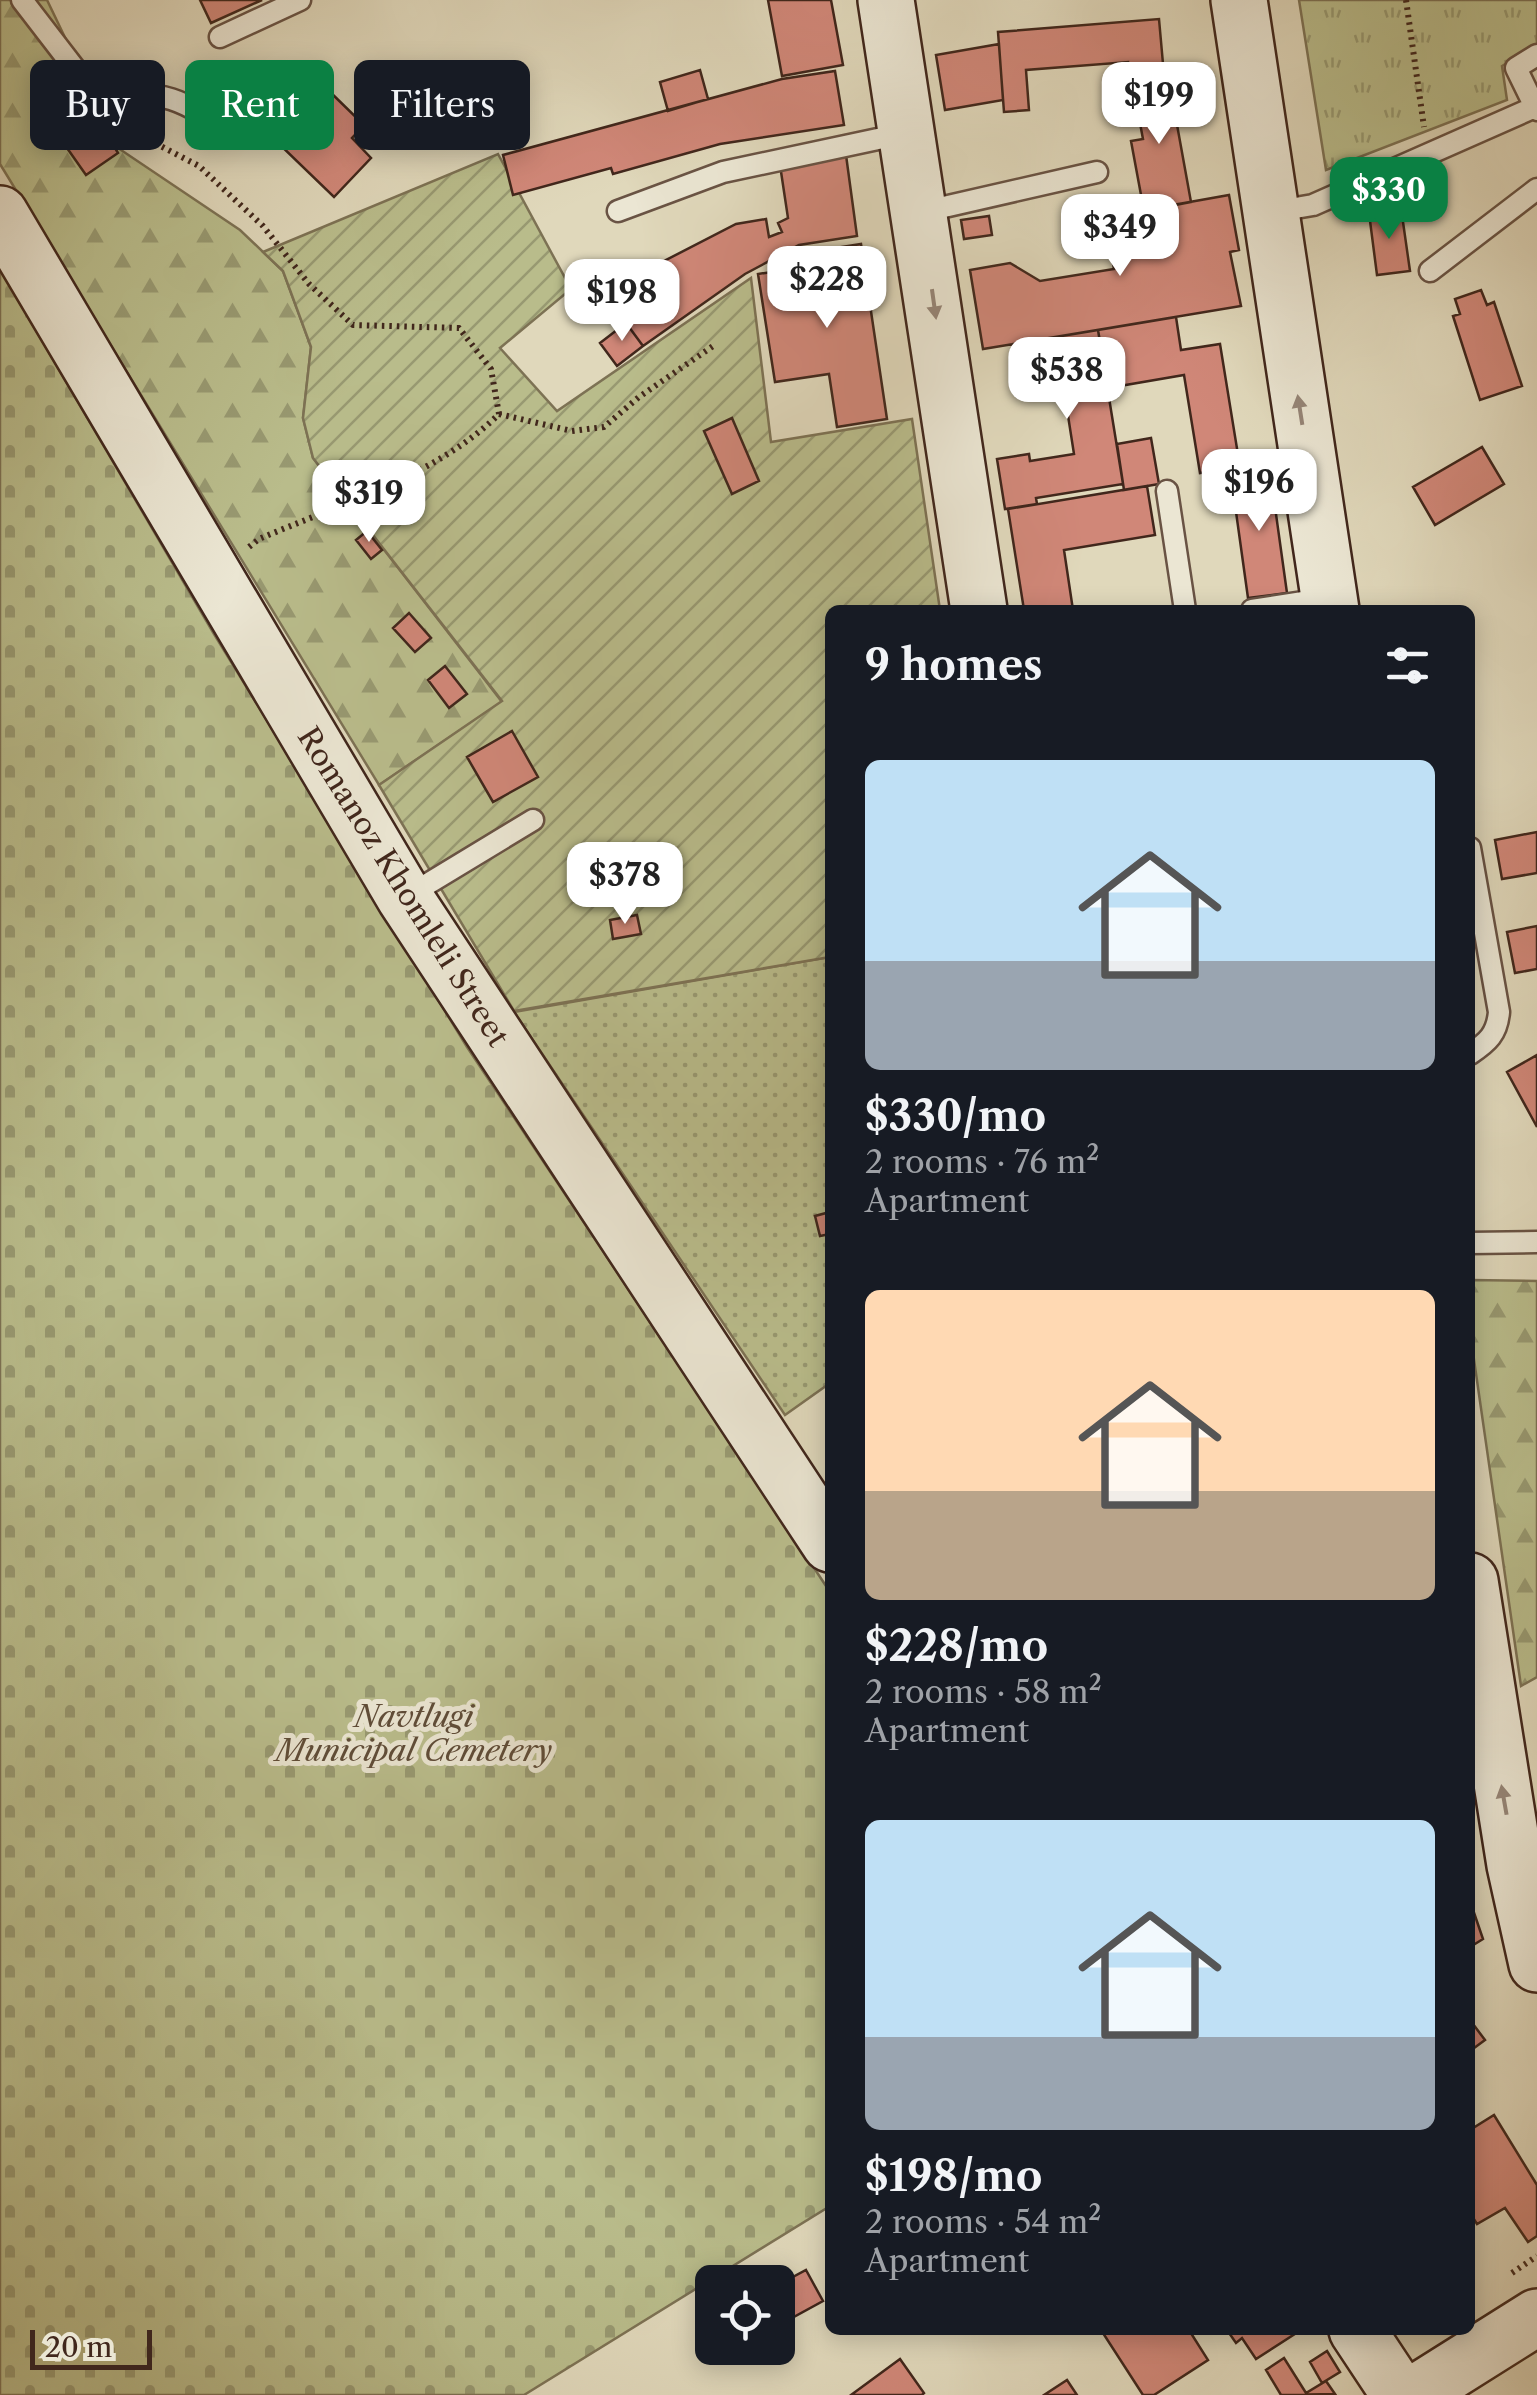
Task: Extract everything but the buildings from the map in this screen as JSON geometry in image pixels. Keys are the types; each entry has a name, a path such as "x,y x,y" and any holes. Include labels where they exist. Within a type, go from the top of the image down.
{"main road":[{"path":"1239,0 1330,604"},
{"path":"893,3 908,133 977,605"},
{"name":"Romanoz Khomleli Street","path":"0,214 405,898 825,1536"},
{"path":"1475,1613 1515,1865 1537,1964"},
{"path":"1412,2395 1537,2318"},
{"path":"1360,2335 1400,2395"}],"lane":[{"path":"22,0 68,60"},
{"path":"220,37 300,0"},
{"path":"1270,212 1314,205 1536,109 1516,68 1537,55"},
{"path":"618,211 723,172 908,133"},
{"path":"920,212 1097,172"},
{"path":"1430,271 1537,189"},
{"path":"1167,491 1185,605"},
{"path":"405,898 533,820"},
{"path":"1475,876 1499,1012 1497,1030 1475,1051"},
{"path":"1475,1243 1537,1242"}],"path":[{"path":"1406,0 1428,156"},
{"path":"165,149 199,166 263,226 310,284 353,325 459,328 491,370 499,414"},
{"path":"499,414 572,431 604,427 639,397 716,344"},
{"path":"212,576 259,539 421,469 478,435 499,414"}],"green space":[{"path":"0,0 47,0 76,60 30,60 30,150 121,150 240,230 283,271 311,347 303,418 313,458 502,702 379,785 0,164"},
{"path":"1299,0 1537,0 1537,44 1502,66 1507,100 1326,170"},
{"path":"498,154 571,289 500,348 557,411 751,278 771,442 912,419 939,605 825,605 825,958 514,1011 379,785 502,701 313,458 303,418 311,347 283,271 263,252"},
{"name":"Navtlugi Municipal Cemetery","path":"0,269 214,634 467,1047 825,1584 825,2209 734,2265 695,2265 695,2289 524,2395 0,2395"},
{"path":"825,958 825,1387 785,1415 514,1012"},
{"path":"1475,1280 1537,1281 1537,1677 1521,1686 1475,1367"}]}
